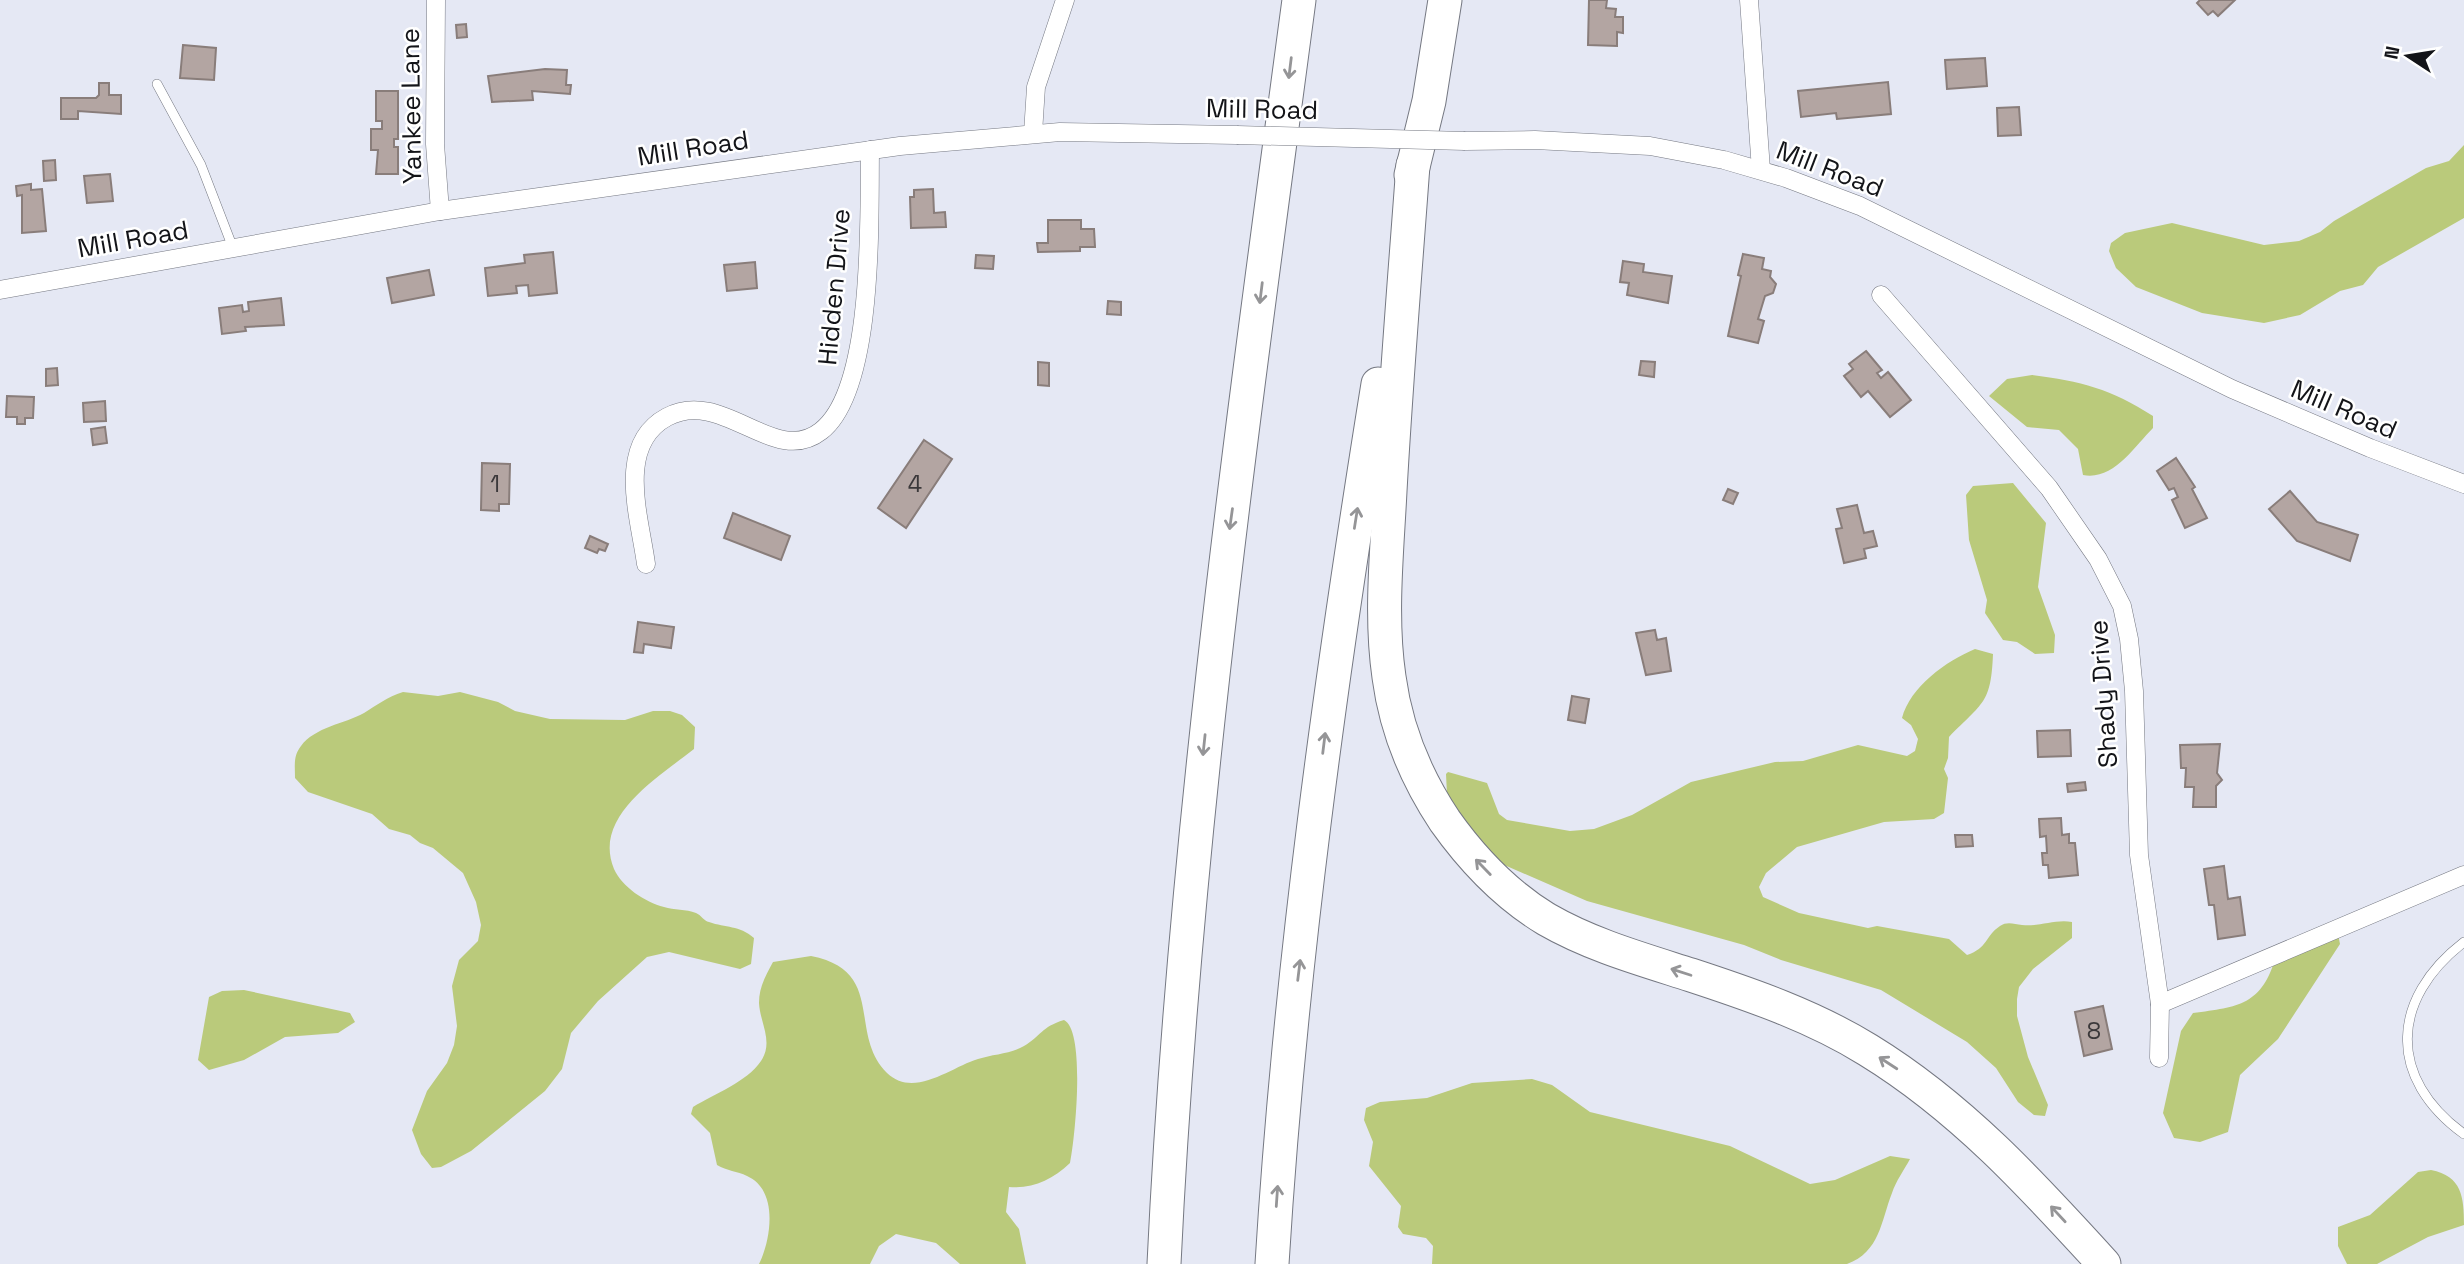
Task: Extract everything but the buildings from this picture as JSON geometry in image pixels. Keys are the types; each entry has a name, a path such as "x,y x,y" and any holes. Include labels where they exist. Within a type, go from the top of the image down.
{"highway":[{"path":"1164,1264 1183,971 1204,740 1299,0"},
{"path":"1272,1264 1289,1053 1339,625 1413,165 1429,101 1445,0"},
{"path":"1413,165 1390,488 1386,646 1400,731 1409,756 1436,806 1466,850 1486,871 1543,917 1606,947 1734,989 1801,1015 1867,1049 1903,1073 1947,1105 2003,1155 2104,1264"}],"street":[{"name":"Yankee Lane","path":"436,0 434,93 440,211"},
{"path":"1033,133 1036,87 1065,0"},
{"path":"1749,0 1761,170"},
{"name":"Mill Road","path":"0,290 440,211 870,150 1033,133 1535,140 1650,146 1761,170 1860,206 2266,405 2464,484"},
{"name":"Hidden Drive","path":"646,564 635,469 641,443 659,422 680,412 709,410 776,439 805,439 819,433 839,411 853,376 862,327 870,150"},
{"name":"Shady Drive","path":"1881,295 2049,488 2094,551 2122,606 2133,678 2139,855 2160,1004 2159,1058"},
{"path":"2160,1004 2464,875"}],"lane":[{"path":"157,84 201,165 233,248"},
{"path":"2464,942 2442,961 2416,995 2407,1024 2411,1068 2445,1120 2464,1134"}],"green space":[{"path":"2464,145 2464,218 2378,267 2363,285 2340,291 2300,315 2264,323 2202,313 2136,287 2116,268 2109,251 2111,243 2125,233 2172,223 2264,245 2299,241 2320,232 2334,221 2426,168 2449,161"},
{"path":"2032,375 2081,383 2123,399 2153,416 2153,428 2113,468 2104,473 2083,475 2078,449 2059,430 2027,427 1989,396 2007,379"},
{"path":"2013,483 2046,523 2038,587 2055,635 2054,653 2035,654 2017,642 2003,640 1985,613 1987,600 1969,540 1966,495 1973,486"},
{"path":"1975,649 1993,654 1990,683 1977,709 1949,737 1948,758 1944,769 1948,778 1944,813 1934,819 1884,822 1797,847 1766,873 1759,887 1763,897 1799,913 1868,928 1877,926 1949,939 1967,955 1979,949 1995,930 2005,924 2072,922 2072,938 2033,969 2019,987 2017,999 2017,1016 2028,1057 2048,1105 2045,1116 2034,1115 2018,1102 1996,1068 1967,1042 1881,990 1781,960 1744,945 1587,901 1502,864 1448,815 1448,772 1487,783 1499,814 1507,820 1570,831 1594,829 1632,815 1691,782 1775,762 1803,761 1858,745 1907,756 1915,751 1918,739 1911,725 1902,718 1906,707 1931,676 1952,660"},
{"path":"403,692 438,696 460,692 498,702 515,711 550,719 625,720 653,711 670,711 682,715 695,727 694,749 648,785 620,815 612,832 610,850 614,869 628,888 657,905 696,913 707,921 738,929 754,938 751,964 740,969 669,952 647,957 598,1001 571,1033 562,1069 545,1091 471,1151 441,1167 432,1168 421,1154 412,1130 427,1091 447,1063 454,1045 457,1026 452,986 459,960 478,941 481,925 476,902 463,873 433,848 410,835 389,829 372,814 308,792 295,778 297,754 301,746 314,734 356,717"},
{"path":"2338,934 2340,944 2278,1039 2240,1075 2228,1132 2200,1142 2174,1138 2163,1113 2181,1031 2193,1013 2246,1001 2264,985 2276,956"},
{"path":"811,956 834,964 849,975 858,989 875,1057 887,1073 898,1080 921,1082 978,1059 1013,1051 1050,1026 1064,1020 1071,1028 1075,1044 1077,1087 1070,1163 1042,1182 1009,1187 1006,1212 1019,1229 1026,1264 960,1264 936,1243 896,1234 879,1246 870,1264 759,1264 767,1242 770,1216 764,1192 747,1176 717,1165 710,1133 691,1114 693,1107 747,1075 765,1054 766,1040 759,997 763,981 773,962"},
{"path":"244,990 350,1013 355,1022 338,1033 285,1037 244,1060 209,1070 198,1060 209,997 222,991"},
{"path":"1532,1079 1552,1085 1590,1112 1730,1146 1810,1184 1835,1180 1890,1156 1910,1159 1894,1189 1873,1244 1858,1259 1847,1264 1432,1264 1433,1246 1426,1238 1403,1234 1398,1227 1401,1206 1369,1166 1373,1142 1364,1120 1366,1108 1380,1102 1427,1098 1472,1083"},
{"path":"2431,1170 2449,1177 2459,1189 2464,1225 2428,1237 2377,1264 2347,1264 2338,1246 2338,1227 2370,1215 2418,1172"}]}
